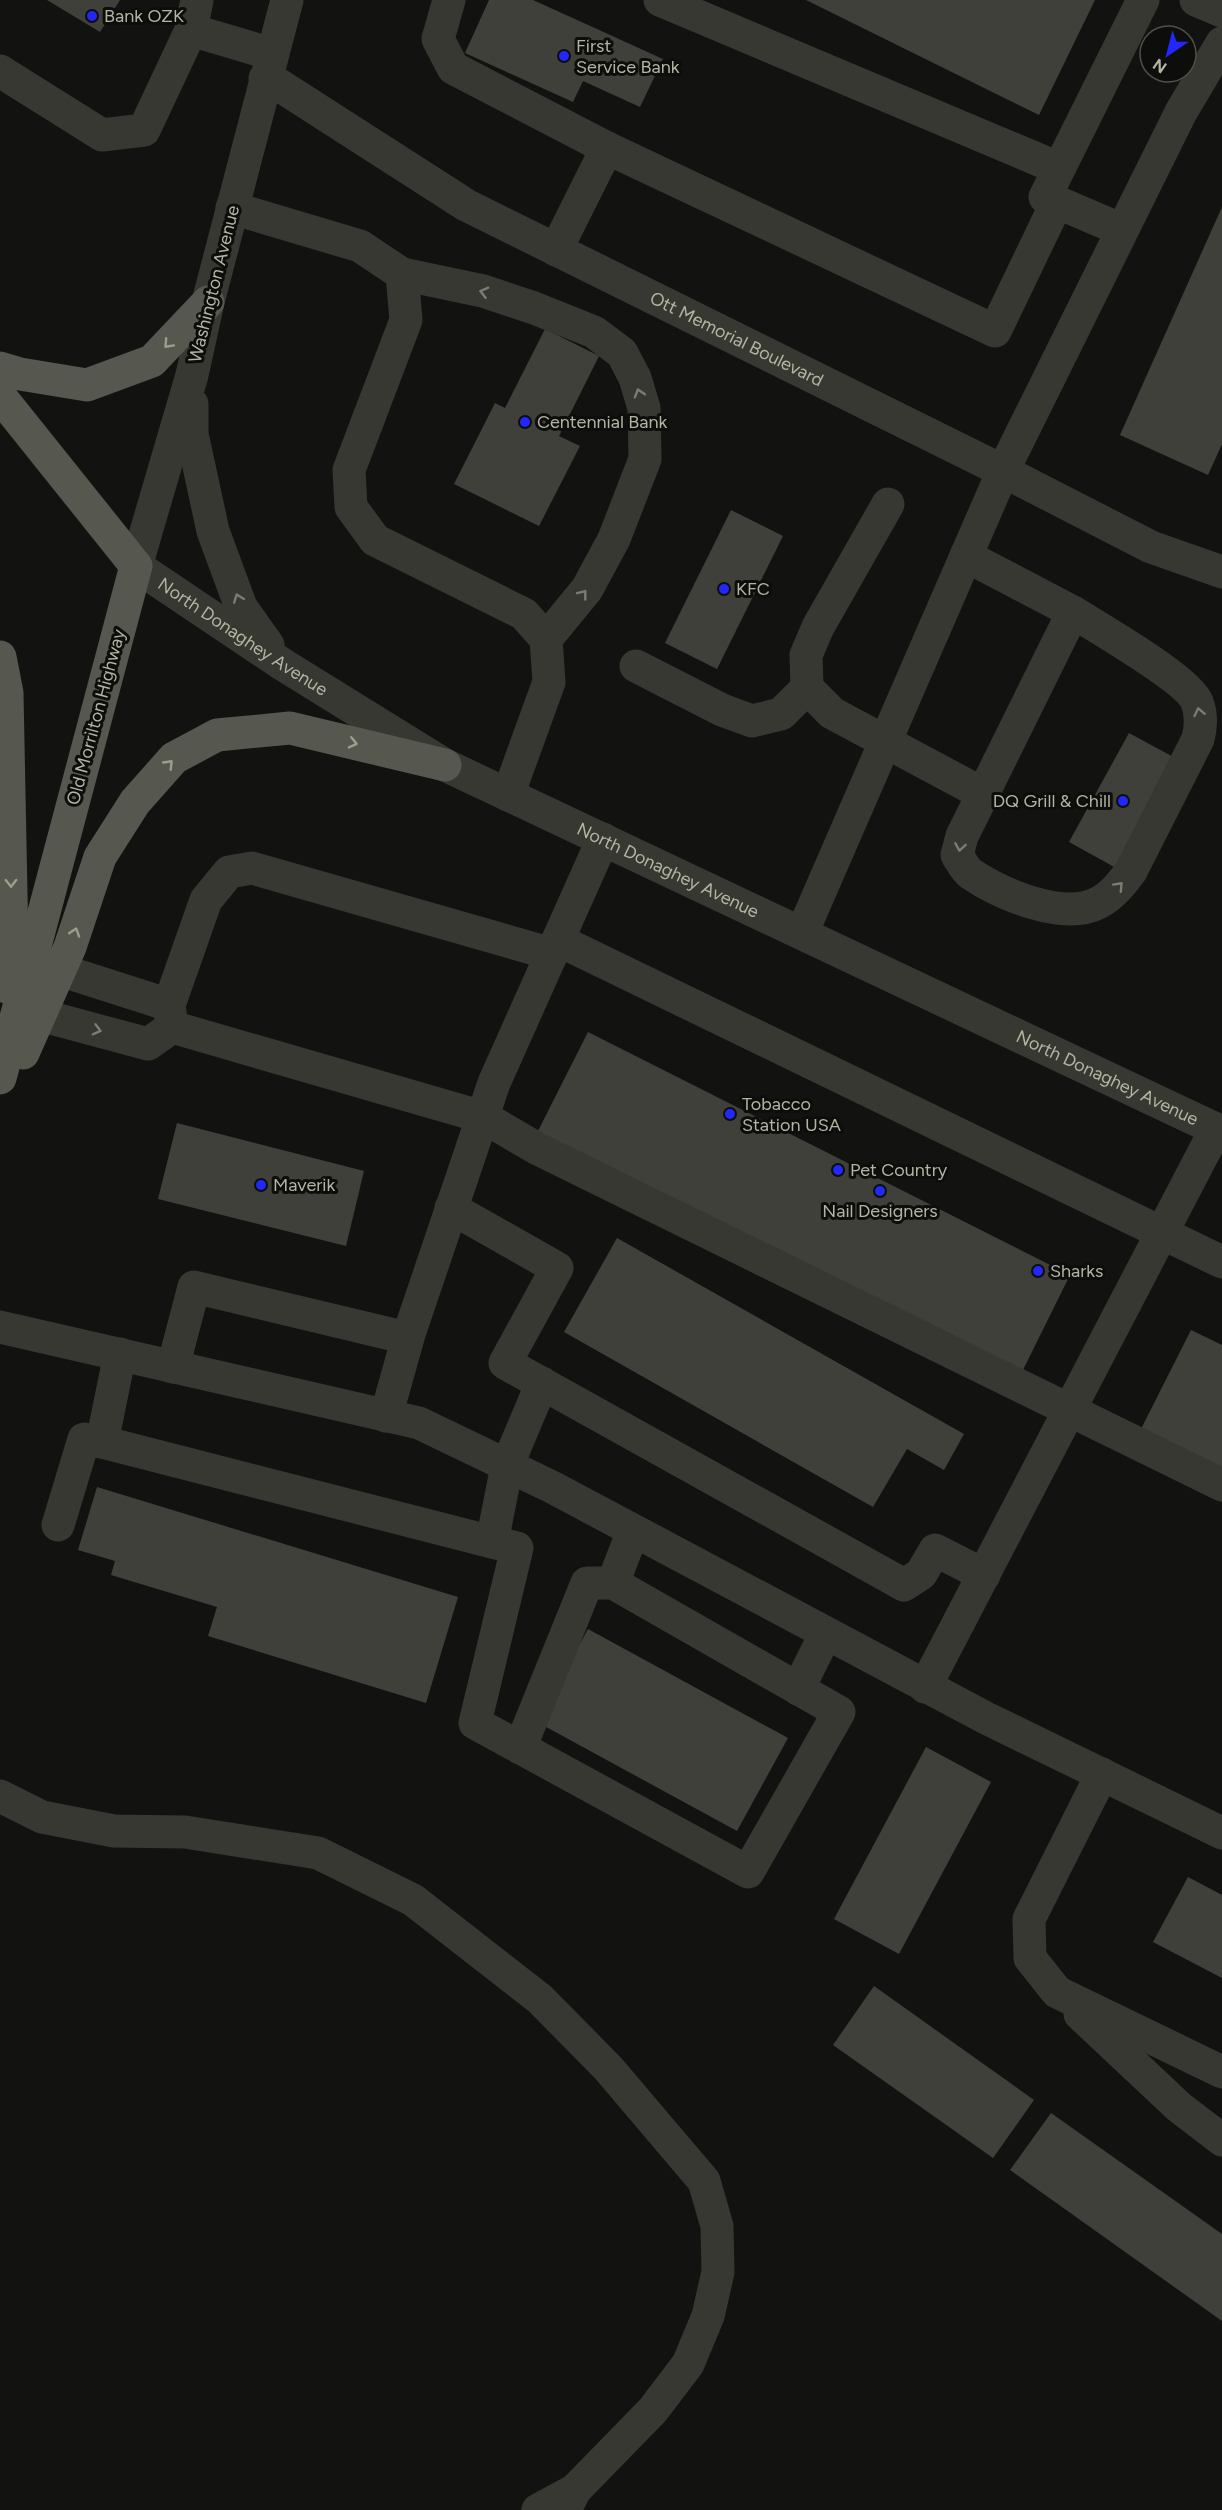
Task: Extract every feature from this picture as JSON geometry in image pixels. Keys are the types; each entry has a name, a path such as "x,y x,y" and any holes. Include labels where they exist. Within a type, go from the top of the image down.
{"main road":[{"path":"0,368 20,374 87,386 152,361 208,302"},
{"path":"0,396 136,566"},
{"name":"Old Morrilton Highway","path":"0,1078 136,566"},
{"path":"0,657 8,693 12,945 0,1032"},
{"path":"0,1101 70,947 100,857 135,802 174,758 217,735 290,728 445,765"}],"street":[{"name":"Washington Avenue","path":"136,566 192,375 208,302 287,0"},
{"path":"448,0 438,39 453,68 607,148 995,331 1057,202"},
{"path":"660,0 1058,168"},
{"path":"1122,230 1045,197 1143,0"},
{"path":"1196,0 1222,11"},
{"name":"Ott Memorial Boulevard","path":"194,15 268,66 276,82 466,205 1003,471 1151,547 1222,572"},
{"path":"0,72 102,135 144,130 194,15"},
{"path":"802,933 1003,471 1181,112 1222,43"},
{"path":"556,250 607,148"},
{"path":"232,208 360,246 402,274 483,291 534,308 594,332 622,353 635,378 644,408 645,459 614,540 587,589 546,639"},
{"path":"402,274 406,320 349,470 351,507 375,540 524,614 546,639 549,682 508,795"},
{"path":"192,375 192,434 213,531 241,607 282,664"},
{"path":"636,666 722,710 752,721 781,714 807,688 807,655 818,627 888,504"},
{"path":"966,556 1073,612 1166,670 1197,700 1202,722 1198,739 1131,871 1119,888 1098,904 1075,910 1044,908 969,873 957,855 962,836 1073,612"},
{"name":"North Donaghey Avenue","path":"136,566 282,664 445,765 1219,1131"},
{"path":"807,688 832,713 983,794"},
{"path":"386,1416 407,1338 494,1083 603,839"},
{"path":"40,1015 148,1044 170,1016 206,900 229,872 252,868 555,947 1222,1262"},
{"path":"60,970 170,1016 483,1117 538,1149 1222,1485"},
{"path":"926,1687 1162,1232 1219,1131"},
{"path":"452,1208 557,1268 505,1363 904,1585 921,1574 935,1550 984,1575"},
{"path":"173,1367 194,1287 407,1338"},
{"path":"0,1327 419,1423 633,1531 926,1687 1222,1833"},
{"path":"102,1442 120,1354"},
{"path":"492,1542 507,1466 542,1383"},
{"path":"58,1525 84,1439 517,1548 475,1724 748,1872 839,1712 613,1583 587,1583 520,1748"},
{"path":"613,1583 633,1531"},
{"path":"798,1689 826,1633"},
{"path":"1102,1774 1029,1919 1030,1958 1057,1992 1179,2108 1222,2140"},
{"path":"0,1796 42,1817 114,1831 185,1832 318,1852 412,1900 540,1999 608,2068 704,2181 717,2226 718,2272 708,2316 688,2364 653,2410 570,2500 537,2510"},
{"path":"1057,1992 1222,2072"}],"building":[{"name":"Bank OZK","path":"47,0 120,0 100,32"},
{"name":"First Service Bank","path":"489,0 533,0 663,59 640,107 583,81 573,102 465,53"},
{"path":"806,0 1095,0 1039,115"},
{"path":"1222,207 1222,444 1208,475 1120,435"},
{"name":"Centennial Bank","path":"545,329 599,356 559,436 580,446 539,526 454,484 495,403 505,408"},
{"name":"KFC","path":"731,510 783,536 717,669 665,643"},
{"name":"DQ Grill & Chill","path":"1129,733 1177,759 1116,868 1069,842"},
{"path":"588,1032 1070,1275 1019,1378 536,1135"},
{"name":"Maverik","path":"177,1123 364,1171 346,1246 158,1199"},
{"path":"617,1238 964,1434 944,1470 907,1449 873,1507 564,1332"},
{"path":"1191,1330 1222,1345 1222,1475 1139,1433"},
{"path":"97,1487 458,1597 426,1703 208,1636 217,1607 111,1575 115,1561 78,1550"},
{"path":"588,1629 788,1738 737,1831 537,1722"},
{"path":"926,1747 991,1782 899,1954 834,1919"},
{"path":"1188,1877 1222,1895 1222,1978 1153,1942"},
{"path":"874,1986 1034,2100 993,2158 833,2045"},
{"path":"1051,2113 1222,2234 1222,2321 1010,2170"}],"place":[{"name":"Bank OZK","path":"92,16"},
{"name":"First Service Bank","path":"564,56"},
{"name":"Centennial Bank","path":"525,422"},
{"name":"KFC","path":"724,589"},
{"name":"DQ Grill & Chill","path":"1123,801"},
{"name":"Tobacco Station USA","path":"730,1114"},
{"name":"Pet Country","path":"838,1170"},
{"name":"Maverik","path":"261,1185"},
{"name":"Nail Designers","path":"880,1191"},
{"name":"Sharks","path":"1038,1271"}]}
